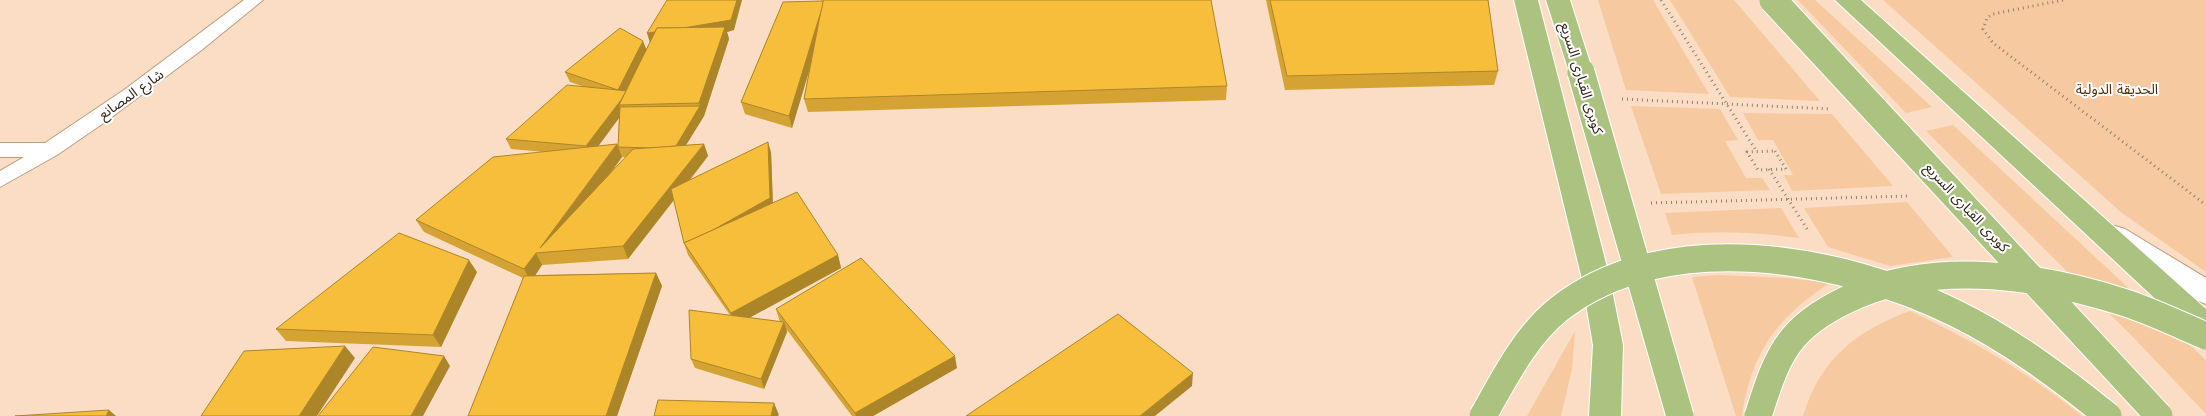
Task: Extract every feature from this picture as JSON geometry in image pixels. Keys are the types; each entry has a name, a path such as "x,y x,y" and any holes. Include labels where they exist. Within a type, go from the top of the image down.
{"highway":[{"path":"1526,0 1595,275 1608,345 1605,416"},
{"name":"كوبرى القبارى السريع","path":"1558,0 1680,416"},
{"name":"كوبرى القبارى السريع","path":"1773,0 2159,416"},
{"path":"1847,0 2206,327"},
{"path":"1483,416 1530,337 1560,308 1589,289 1637,268 1683,258 1733,257 1786,261 1840,272 1896,289 1953,312 2054,376 2108,416"},
{"path":"1758,416 1775,366 1800,330 1834,303 1890,283 1944,277 2000,276 2063,286 2129,304 2206,336"}],"street":[{"path":"2087,219 2206,292"}],"lane":[{"name":"شارع المصانع","path":"0,180 52,150 176,62 256,0"},
{"path":"0,150 52,150"}],"path":[{"path":"1661,0 1756,152"},
{"path":"2063,0 1994,14 1987,18 1983,29 1993,43 2206,205"},
{"path":"1618,99 1835,109"},
{"path":"1775,151 1786,169 1769,169 1758,170 1747,152 1775,151"},
{"path":"1769,169 1813,239"},
{"path":"1648,204 1920,196"}],"green space":[{"path":"1598,0 1653,0 1709,94 1626,90"},
{"path":"1670,0 1734,0 1820,101 1730,97"},
{"path":"1798,0 1815,0 1932,107 1906,113"},
{"name":"الحديقة الدولية","path":"1883,0 2206,0 2206,272 2122,213"},
{"path":"1631,106 1720,109 1738,140 1725,141 1746,178 1762,178 1770,190 1661,194"},
{"path":"1743,113 1832,114 1893,186 1792,191 1784,175 1793,175 1773,140 1758,140"},
{"path":"1953,125 2206,360 2206,414 2133,337 1926,131"},
{"path":"1907,202 1953,257 1890,266 1828,247 1804,208"},
{"path":"1781,208 1799,238 1735,232 1672,235 1665,213"},
{"path":"1719,275 1788,278 1830,283 1795,309 1781,323 1770,339 1752,373 1742,416 1736,416 1692,277"},
{"path":"1910,311 1999,358 2062,400 2082,416 1803,416 1819,378 1843,350 1873,328"},
{"path":"1575,331 1572,369 1561,416 1527,416"}],"building":[{"path":"667,0 737,0 731,20 683,28 657,28 655,32 647,33"},
{"path":"823,0 1211,0 1227,86 804,99"},
{"path":"1270,0 1488,0 1498,71 1287,76"},
{"path":"823,1 789,116 741,102 783,2"},
{"path":"725,27 699,103 619,105 657,28"},
{"path":"620,28 643,41 618,90 565,72"},
{"path":"567,85 626,91 586,146 506,139"},
{"path":"700,106 676,146 652,148 618,147 620,107"},
{"path":"768,142 770,198 713,230 684,243 671,189"},
{"path":"617,144 540,248 633,149 704,144 623,246 536,253 524,269 416,220 493,157"},
{"path":"797,192 838,255 731,313 684,243"},
{"path":"399,233 469,260 433,335 276,329"},
{"path":"861,258 955,356 855,413 776,309"},
{"path":"656,273 606,416 468,416 524,276"},
{"path":"689,310 784,322 761,379 691,359"},
{"path":"1118,314 1193,373 1140,416 966,416"},
{"path":"345,346 299,416 201,416 244,351"},
{"path":"373,347 444,356 411,416 318,416"},
{"path":"658,400 774,403 771,416 654,416"},
{"path":"109,410 106,416 15,416"}]}
